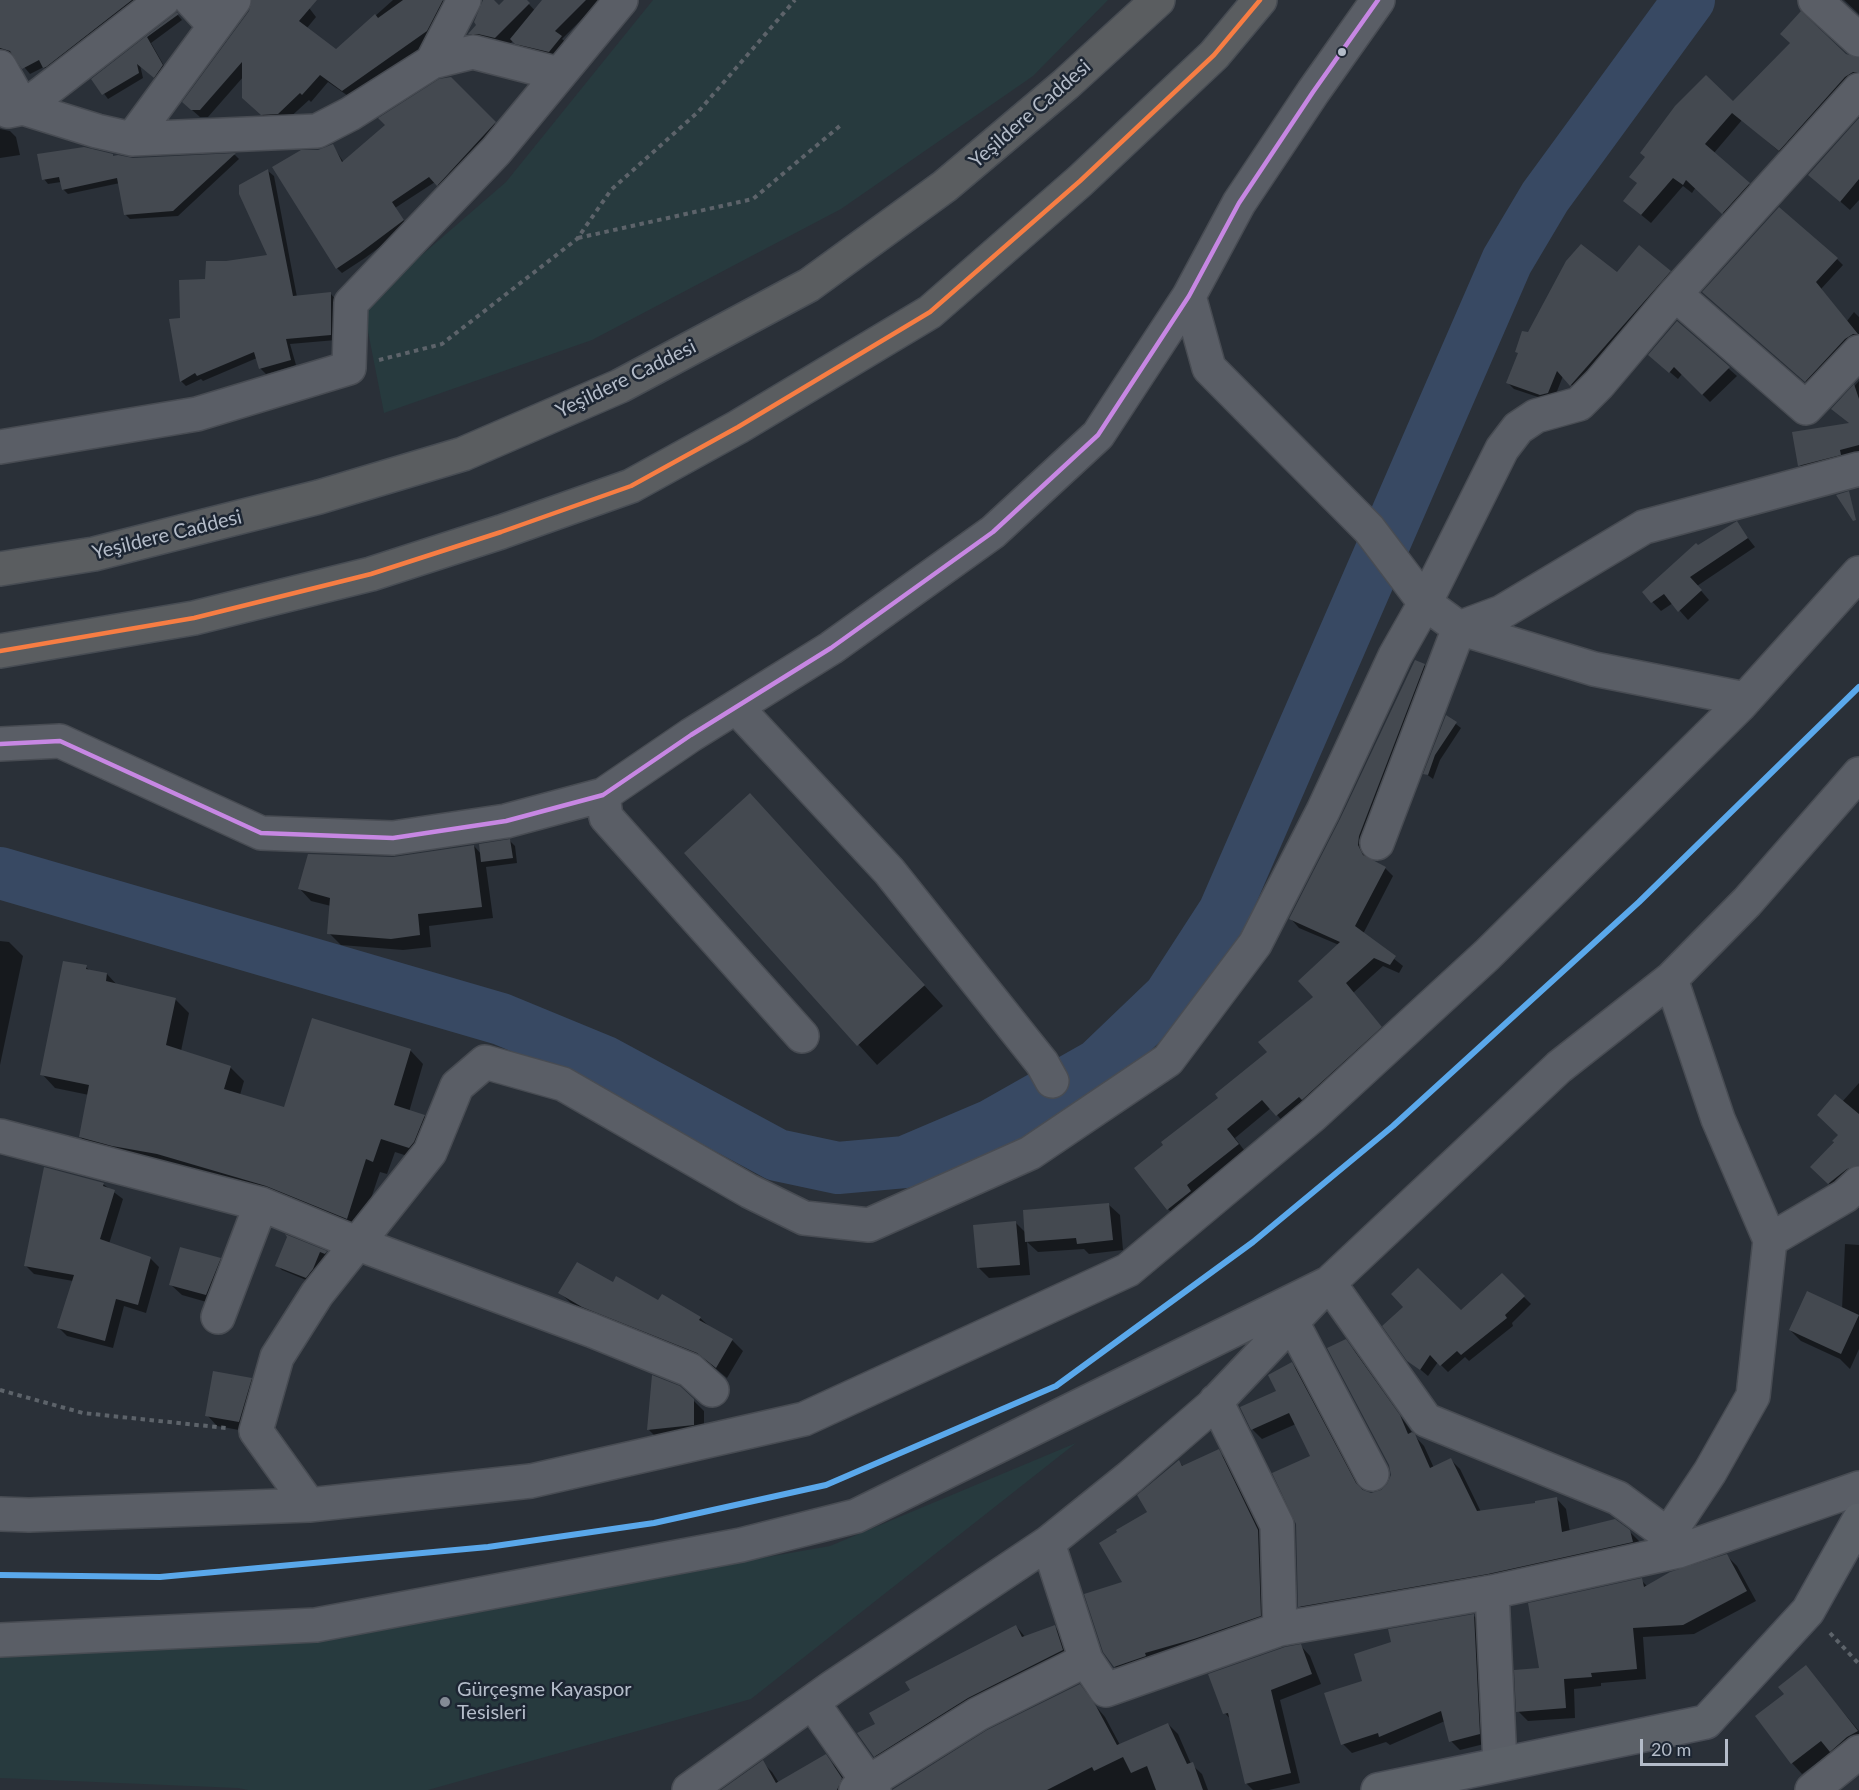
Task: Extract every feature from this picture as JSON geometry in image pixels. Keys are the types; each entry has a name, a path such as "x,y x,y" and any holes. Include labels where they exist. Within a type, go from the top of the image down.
{"highway":[{"name":"Yeşildere Caddesi","path":"0,569 94,554 319,497 463,454 620,386 809,285 945,186 1066,84 1158,0"},
{"path":"0,651 194,618 371,574 501,532 631,486 738,427 930,312 1080,181 1214,55 1260,0"}],"main road":[{"path":"1378,1790 1706,1722 1808,1611 1859,1520"}],"street":[{"path":"12,110 163,0"},
{"path":"132,139 224,13 191,0"},
{"path":"432,62 464,0"},
{"path":"0,447 197,414 349,368 351,303 496,151 621,0"},
{"path":"0,744 60,741 261,833 393,838 506,821 603,795 691,735 831,648 993,532 1098,435 1189,296 1239,203 1378,0"},
{"path":"1815,0 1859,40"},
{"path":"12,110 132,139 317,131 350,114 432,62 473,52 559,74"},
{"path":"0,67 12,110"},
{"path":"309,1505 256,1431 277,1357 317,1294 430,1152 457,1086 484,1062 563,1084 749,1191 804,1218 869,1225 1030,1153 1168,1060 1256,944 1323,811 1395,656 1420,596 1502,448 1518,428 1536,416 1579,404 1599,384 1675,294 1859,90"},
{"path":"1675,294 1806,408 1859,352"},
{"path":"1189,296 1209,368 1369,529 1420,596 1459,628 1594,669 1745,699"},
{"path":"1377,843 1459,628 1502,612 1644,526 1859,469"},
{"path":"0,1514 29,1515 309,1505 531,1481 804,1419 1128,1270 1312,1116 1478,963 1745,699 1859,573"},
{"path":"736,707 889,871 1042,1063 1052,1081"},
{"path":"688,1790 812,1702 1048,1543 1130,1477 1216,1401 1329,1283 1559,1067 1671,979 1747,902 1859,774"},
{"path":"603,795 606,817 802,1036"},
{"path":"1671,979 1718,1119 1770,1240 1754,1396 1710,1472 1674,1543"},
{"path":"0,1136 261,1204 356,1243 591,1330 690,1370 712,1390"},
{"path":"1770,1240 1845,1196 1859,1183"},
{"path":"218,1317 261,1204"},
{"path":"1329,1283 1426,1420 1618,1498 1674,1543"},
{"path":"0,1640 316,1625 741,1545 856,1516 1329,1283"},
{"path":"1292,1322 1372,1474"},
{"path":"1216,1401 1277,1525 1280,1629"},
{"path":"1048,1543 1086,1660 1106,1690 1280,1629 1492,1592 1674,1543 1859,1488"},
{"path":"1492,1592 1500,1764"},
{"path":"812,1702 866,1787 978,1714 1086,1660"},
{"path":"1812,1790 1859,1752"}],"path":[{"path":"349,368 442,344 577,238 611,190 699,112 795,0"},
{"path":"577,238 753,199 841,125"},
{"path":"0,1390 83,1413 256,1431"},
{"path":"1808,1611 1859,1664"}],"green space":[{"path":"653,0 1108,0 1033,76 841,209 592,340 384,413 363,306 506,182"},
{"path":"1076,1443 751,1699 428,1790 248,1790 0,1778 0,1654 317,1636 830,1546"}],"building":[{"path":"0,0 132,0 46,67 43,68 39,60 22,69 10,51 0,48"},
{"path":"252,0 317,0 299,21 336,49 375,14 378,18 403,0 443,0 427,31 342,91 320,75 302,95 300,93 278,114 261,115 242,98 242,62 200,110 191,110 182,102 249,11"},
{"path":"483,0 494,0 499,5 504,0 527,0 530,3 495,38 468,34 476,25 474,22"},
{"path":"542,0 586,0 555,31 562,36 549,52 515,44 510,39"},
{"path":"1801,11 1846,54 1859,58 1859,72 1853,72 1845,77 1779,151 1732,113 1705,144 1750,183 1722,214 1686,180 1683,185 1673,178 1641,215 1623,201 1637,183 1629,177 1645,157 1640,153 1675,106 1706,75 1733,101 1790,43 1780,34"},
{"path":"177,12 179,14 147,37 163,65 154,78 137,64 139,73 102,95 91,79"},
{"path":"451,77 496,122 437,186 429,177 392,202 404,220 336,269 272,167 301,150 318,150 333,144 342,162 385,125 378,118 439,79"},
{"path":"1859,118 1859,179 1840,202 1808,175"},
{"path":"84,147 113,154 113,156 133,158 236,153 173,211 124,215 117,178 62,190 59,177 42,180 37,154"},
{"path":"268,169 293,296 331,292 331,335 286,339 291,360 259,369 254,352 197,376 195,373 180,382 169,319 180,318 179,280 205,279 206,261 226,261 267,255 239,194 239,185"},
{"path":"1779,207 1838,258 1816,282 1858,334 1845,339 1805,382 1702,292"},
{"path":"1581,244 1617,272 1639,245 1671,271 1570,386 1557,371 1548,393 1540,395 1506,383 1518,353 1515,352 1522,331 1528,332 1566,261"},
{"path":"1677,321 1730,367 1702,395 1674,367 1669,373 1648,355"},
{"path":"1854,384 1859,399 1859,445 1840,450 1841,455 1798,466 1792,432 1849,423 1831,409"},
{"path":"1849,491 1856,520 1853,521 1836,495"},
{"path":"1737,521 1748,538 1690,577 1702,590 1678,612 1664,594 1651,603 1642,592 1696,543 1698,545"},
{"path":"1415,660 1425,664 1359,836 1358,845 1363,855 1386,867 1355,926 1396,956 1390,965 1374,958 1346,983 1382,1027 1302,1100 1299,1097 1276,1116 1262,1100 1227,1129 1239,1144 1187,1185 1191,1191 1167,1210 1134,1168 1163,1145 1161,1142 1218,1098 1215,1094 1267,1052 1258,1042 1313,997 1298,981 1340,942 1289,919 1340,819"},
{"path":"1446,715 1457,722 1435,755 1428,775 1423,774"},
{"path":"750,793 925,985 857,1046 684,853"},
{"path":"510,839 513,858 481,862 479,844"},
{"path":"474,845 482,907 418,914 420,935 391,939 327,934 330,898 298,889 308,854 393,857"},
{"path":"63,961 87,965 86,969 107,973 106,981 176,998 166,1045 231,1066 224,1089 284,1107 312,1018 411,1049 394,1105 425,1115 414,1142 409,1148 381,1139 373,1162 366,1159 347,1219 266,1186 157,1154 79,1137 89,1085 40,1075"},
{"path":"1835,1094 1859,1114 1859,1165 1847,1169 1828,1184 1810,1167 1838,1135 1817,1115"},
{"path":"44,1167 104,1183 103,1186 115,1190 100,1239 151,1257 138,1305 116,1299 105,1341 57,1328 74,1275 24,1266"},
{"path":"1109,1203 1113,1240 1077,1244 1076,1238 1025,1242 1023,1210"},
{"path":"1016,1221 1020,1265 977,1268 973,1225"},
{"path":"285,1234 327,1251 325,1254 320,1252 313,1269 306,1278 275,1266 287,1237"},
{"path":"180,1247 221,1258 206,1295 169,1285"},
{"path":"577,1262 613,1282 616,1276 658,1300 662,1294 701,1317 699,1320 733,1339 716,1368 697,1353 582,1307 558,1293"},
{"path":"1418,1268 1461,1310 1502,1273 1525,1296 1505,1315 1507,1318 1461,1355 1457,1351 1440,1366 1430,1355 1420,1370 1407,1361 1382,1326 1403,1307 1391,1294"},
{"path":"1807,1291 1859,1315 1841,1354 1789,1330"},
{"path":"1346,1339 1400,1415 1408,1434 1412,1432 1415,1434 1430,1468 1451,1458 1477,1511 1535,1503 1535,1501 1557,1497 1562,1532 1615,1519 1630,1530 1633,1542 1488,1574 1298,1607 1296,1524 1272,1473 1310,1456 1289,1413 1251,1430 1240,1407 1276,1391 1268,1375 1292,1362 1356,1483 1363,1490 1371,1493 1381,1490 1391,1475 1389,1465 1327,1348"},
{"path":"213,1371 252,1378 239,1422 205,1416"},
{"path":"652,1375 680,1386 694,1399 694,1425 647,1430"},
{"path":"1219,1449 1258,1530 1261,1616 1145,1653 1146,1656 1114,1667 1103,1652 1084,1594 1122,1582 1099,1543 1147,1512 1137,1495 1179,1460 1182,1466"},
{"path":"1727,1554 1747,1591 1683,1625 1633,1628 1637,1669 1591,1673 1592,1677 1564,1679 1566,1708 1516,1712 1514,1670 1539,1668 1528,1603 1642,1578 1644,1587 1670,1572"},
{"path":"1474,1614 1480,1734 1449,1742 1441,1711 1379,1737 1378,1733 1341,1745 1324,1693 1362,1681 1354,1654 1391,1642 1388,1629"},
{"path":"1016,1625 1022,1637 1055,1625 1063,1650 968,1698 874,1757 857,1733 875,1724 869,1713 910,1690 905,1682"},
{"path":"1301,1644 1312,1674 1271,1690 1291,1773 1245,1784 1228,1713 1223,1714 1208,1674 1285,1647"},
{"path":"1806,1665 1858,1731 1847,1737 1830,1752 1821,1741 1791,1764 1755,1716 1784,1694 1778,1687"},
{"path":"1080,1684 1096,1706 1117,1745 1168,1723 1187,1764 1193,1762 1203,1790 1156,1790 1147,1766 1131,1773 1123,1757 1094,1771 1092,1767 1047,1790 892,1790 987,1730"},
{"path":"826,1754 842,1778 837,1790 721,1790 763,1760 776,1783"}],"waterway":[{"path":"0,873 501,1019 603,1061 777,1155 838,1168 905,1162 992,1125 1098,1065 1169,997 1224,912 1507,261 1545,197 1689,0"}],"transit line":[{"path":"0,651 194,618 371,574 501,532 631,486 738,427 930,312 1080,181 1214,55 1260,0"},
{"path":"0,744 60,741 261,833 393,838 506,821 603,795 691,735 831,648 993,532 1098,435 1189,296 1239,203 1378,0"},
{"path":"0,1575 160,1577 488,1547 654,1523 826,1485 1056,1386 1253,1242 1393,1126 1639,902 1859,687"}],"place":[{"name":"Gürçeşme Kayaspor Tesisleri","path":"445,1702"}]}
